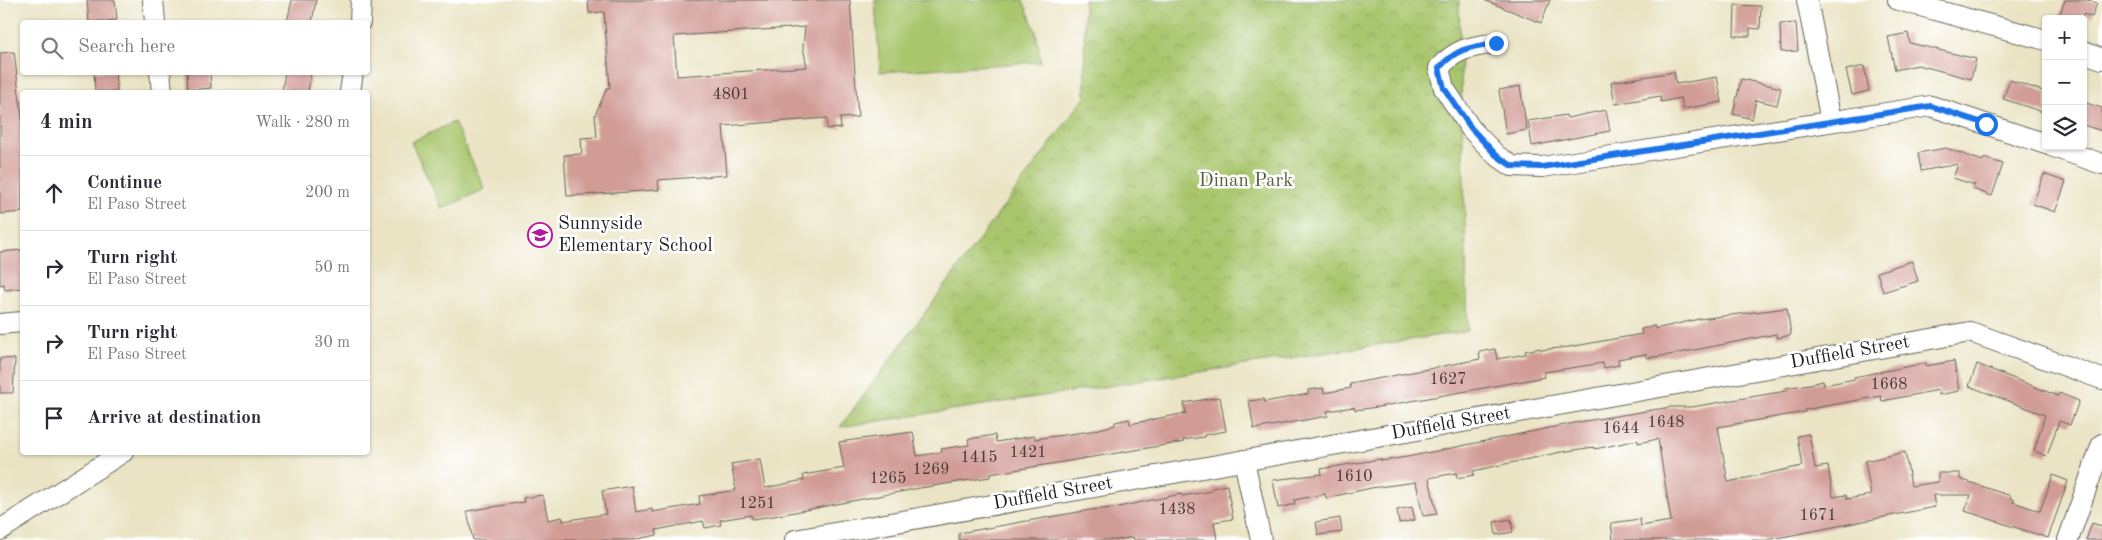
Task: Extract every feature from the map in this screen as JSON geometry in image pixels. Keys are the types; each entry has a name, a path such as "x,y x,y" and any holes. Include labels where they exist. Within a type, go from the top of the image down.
{"street":[{"path":"153,0 155,20"},
{"path":"360,20 361,0"},
{"path":"1807,0 1831,121"},
{"path":"1898,0 2042,39"},
{"path":"1496,43 1468,48 1451,55 1439,68 1444,88 1471,128 1496,155 1512,166 1542,167 1931,106 2042,143"},
{"path":"2087,53 2102,59"},
{"path":"160,75 162,90"},
{"path":"350,90 353,75"},
{"path":"2062,150 2102,164"},
{"path":"0,324 20,322"},
{"name":"Duffield Street","path":"795,540 1970,332 2102,379"},
{"path":"2068,540 2102,444"},
{"path":"0,530 118,455"},
{"path":"1244,460 1261,540"}],"green space":[{"path":"875,0 1023,0 1036,32 1041,62 880,72"},
{"name":"Dinan Park","path":"1084,0 1459,0 1468,331 840,427 1085,97"},
{"path":"454,122 485,189 442,209 411,142"}],"building":[{"path":"87,0 115,0 117,20 89,20"},
{"path":"292,0 316,0 312,20 287,20"},
{"path":"588,0 850,0 858,117 840,118 841,128 827,129 827,118 723,126 727,175 658,180 659,190 567,196 564,155 582,154 581,138 597,137 595,115 607,88 610,88 604,12 589,13","holes":["805,27 803,47 807,67 677,76 674,36"]},
{"path":"1484,0 1550,0 1541,23"},
{"path":"2065,0 2088,0 2097,3 2092,17 2083,14 2059,15"},
{"path":"1735,5 1761,6 1760,29 1750,28 1750,36 1734,36"},
{"path":"1796,23 1798,51 1781,52 1780,24"},
{"path":"1908,33 1910,43 1976,59 1971,79 1918,65 1895,70 1888,37"},
{"path":"14,52 20,101 20,212 0,214 0,53"},
{"path":"1864,66 1869,91 1852,95 1846,70"},
{"path":"1674,72 1676,84 1717,77 1722,102 1683,109 1681,98 1661,102 1660,96 1615,104 1611,82"},
{"path":"94,75 115,75 117,90 95,90"},
{"path":"187,75 210,75 211,88 188,90"},
{"path":"285,75 311,75 308,90 282,90"},
{"path":"1741,79 1781,88 1777,105 1756,100 1752,119 1733,114"},
{"path":"2010,80 2042,91 2042,112 2003,99"},
{"path":"1520,86 1527,130 1506,134 1499,90"},
{"path":"2087,103 2102,108 2102,131 2087,126"},
{"path":"1606,110 1610,131 1532,146 1528,121 1566,115 1567,118"},
{"path":"1946,148 1983,161 1984,158 2003,164 1992,196 1973,189 1975,185 1953,178 1958,164 1921,171 1918,153"},
{"path":"2044,174 2066,182 2055,212 2033,204"},
{"path":"20,250 20,288 5,290 4,284 0,285 0,252"},
{"path":"1912,261 1918,281 1883,292 1877,272"},
{"path":"1787,308 1791,335 1777,338 1776,334 1646,358 1646,354 1618,359 1619,365 1604,368 1603,363 1544,372 1545,377 1378,407 1355,410 1354,407 1327,411 1328,416 1254,429 1249,401 1264,399 1264,402 1308,394 1308,390 1323,388 1324,393 1351,388 1350,384 1480,359 1479,352 1495,349 1497,359 1526,354 1525,351 1540,348 1541,350 1569,347 1642,334 1641,329 1655,326 1655,329 1699,319"},
{"path":"0,358 15,359 13,393 0,393"},
{"path":"1954,361 1959,391 1939,395 1939,390 1882,401 1881,396 1804,410 1805,412 1718,427 1728,482 1802,466 1797,436 1809,434 1815,468 1828,466 1833,497 1846,495 1847,499 1871,495 1865,461 1905,452 1911,486 1938,482 1938,473 1960,473 1960,479 2011,496 2010,498 2014,500 2013,502 2040,511 2053,475 2068,481 2048,538 1965,511 1971,495 1933,495 1935,507 1767,540 1613,540 1611,523 1640,519 1641,526 1671,521 1658,439 1638,443 1638,440 1595,449 1594,447 1561,452 1473,471 1474,475 1457,478 1456,473 1429,478 1437,514 1423,516 1416,482 1371,488 1326,498 1325,494 1294,500 1295,504 1278,508 1273,480 1322,474 1321,469 1381,459 1381,461 1407,457 1579,422 1671,407 1692,407 1786,391 1786,388 1823,381 1824,385 1926,363 1926,366"},
{"path":"1977,364 2058,396 2059,393 2079,401 2070,425 2059,421 2047,456 2034,451 2045,415 1969,386"},
{"path":"1220,397 1226,431 1183,440 1184,442 990,474 990,477 920,488 774,516 752,519 751,515 720,520 721,525 705,528 703,521 656,530 657,535 632,540 473,540 467,511 524,502 523,498 543,495 548,520 562,517 563,521 606,514 602,491 632,486 636,512 652,509 652,512 700,504 699,496 736,490 731,464 760,459 765,488 804,480 803,475 844,468 839,442 913,432 917,456 942,452 941,449 969,445 968,439 995,435 996,442 1034,436 1035,439 1091,431 1115,425 1115,422 1129,419 1130,424 1186,413 1184,403"},
{"path":"1227,485 1233,519 1214,522 1217,540 1134,540 1133,537 1117,540 959,540 959,533 1090,510 1113,508 1181,494 1182,496 1212,491 1212,488"},
{"path":"1412,507 1415,520 1399,523 1397,510"},
{"path":"1340,518 1342,532 1318,535 1316,522"},
{"path":"1511,519 1513,532 1496,535 1494,522"},
{"path":"2092,523 2102,526 2102,540 2086,540"}],"place":[{"name":"Sunnyside Elementary School","path":"540,235"}],"route":[{"path":"1496,43 1468,48 1451,55 1439,68 1444,88 1471,128 1496,155 1512,166 1542,167 1931,106 1986,124"}]}
